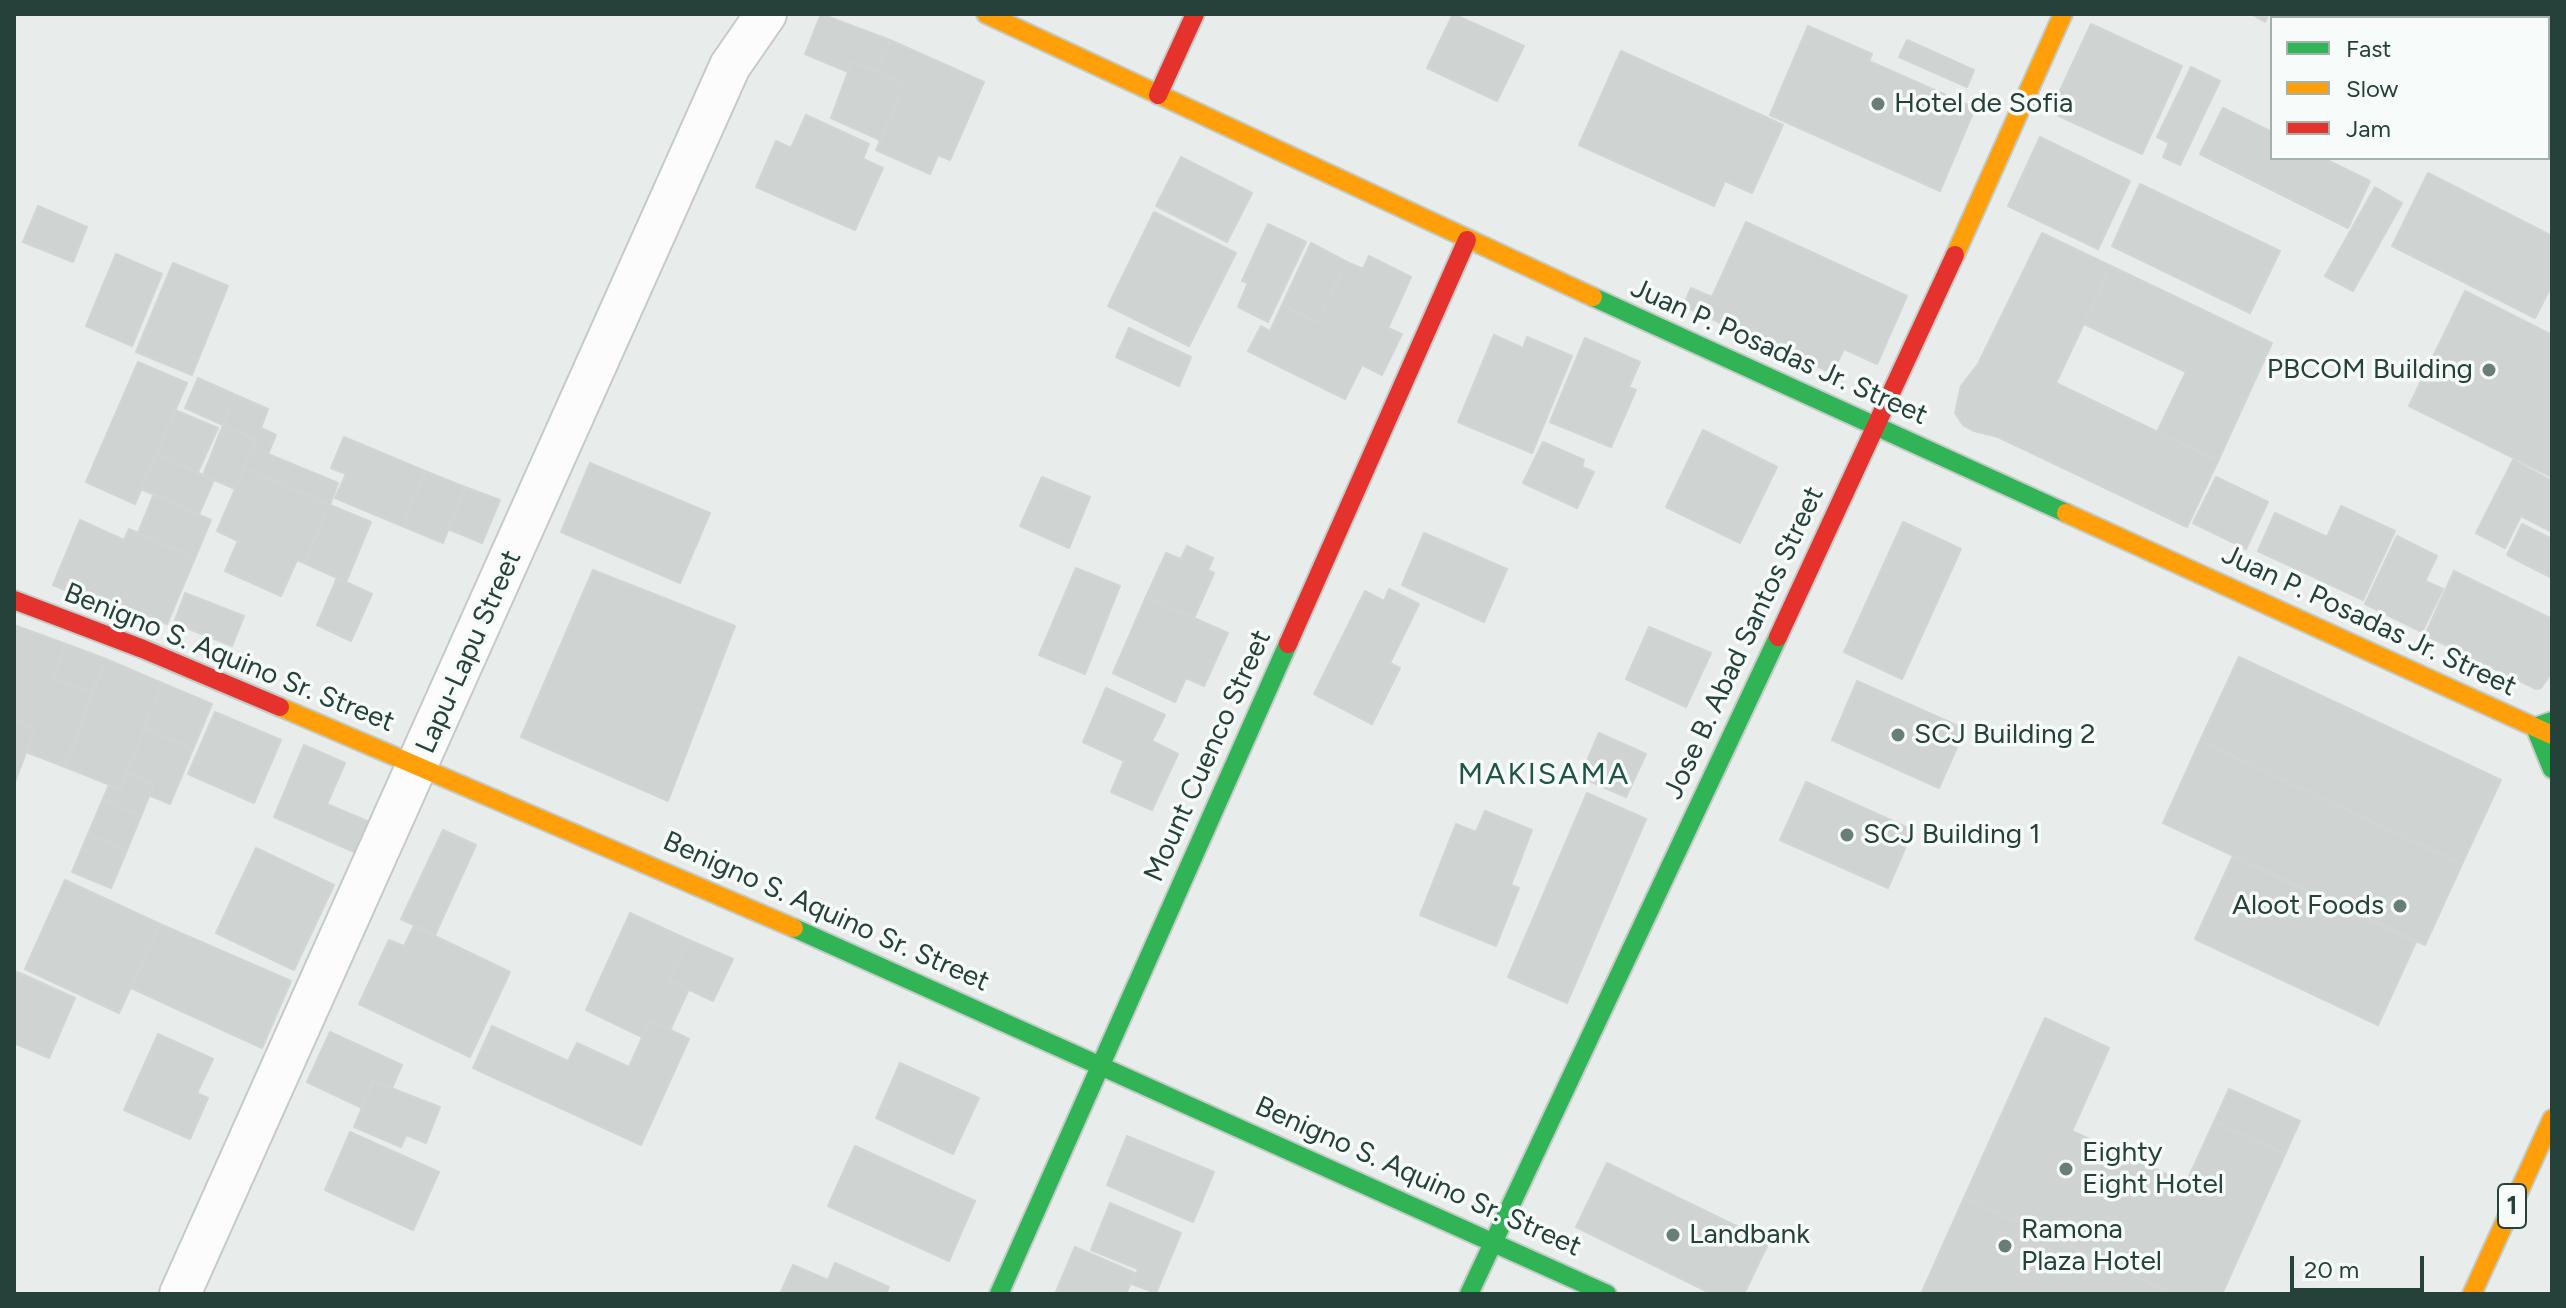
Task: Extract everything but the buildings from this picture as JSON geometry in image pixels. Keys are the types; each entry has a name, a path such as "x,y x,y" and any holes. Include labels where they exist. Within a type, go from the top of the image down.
{"main road":[{"name":"Juan P. Posadas Jr. Street","path":"986,14 1467,240 2546,728"},
{"path":"1158,95 1195,14"},
{"name":"Jose B. Abad Santos Street","path":"1469,1294 1877,427 2063,14"},
{"name":"Mount Cuenco Street","path":"999,1294 1467,240"},
{"name":"Benigno S. Aquino Sr. Street","path":"14,600 143,649 743,905 1607,1294"},
{"path":"2546,728 2552,769"},
{"name":"1","path":"2472,1294 2552,1119"}],"street":[{"name":"Lapu-Lapu Street","path":"180,1294 730,66 766,14"}],"traffic: fast":[{"path":"1593,297 2066,513"},
{"path":"1469,1294 1778,637"},
{"path":"999,1294 1288,644"},
{"path":"2552,721 2535,727 2552,769"},
{"path":"794,928 1607,1294"}],"traffic: slow":[{"path":"986,14 1593,297"},
{"path":"1955,255 2063,14"},
{"path":"2066,513 2552,735"},
{"path":"280,707 794,928"},
{"path":"2472,1294 2552,1119"}],"traffic: jam":[{"path":"1158,95 1195,14"},
{"path":"1288,644 1467,240"},
{"path":"1778,637 1955,255"},
{"path":"14,600 143,649 280,707"}],"place":[{"name":"Hotel de Sofia","path":"1878,104"},
{"name":"PBCOM Building","path":"2489,370"},
{"name":"SCJ Building 2","path":"1898,735"},
{"name":"SCJ Building 1","path":"1847,835"},
{"name":"Aloot Foods","path":"2400,906"},
{"name":"Eighty Eight Hotel","path":"2066,1169"},
{"name":"Landbank","path":"1673,1235"},
{"name":"Ramona Plaza Hotel","path":"2005,1246"}],"district":[{"name":"MAKISAMA","path":"1544,775"}]}
